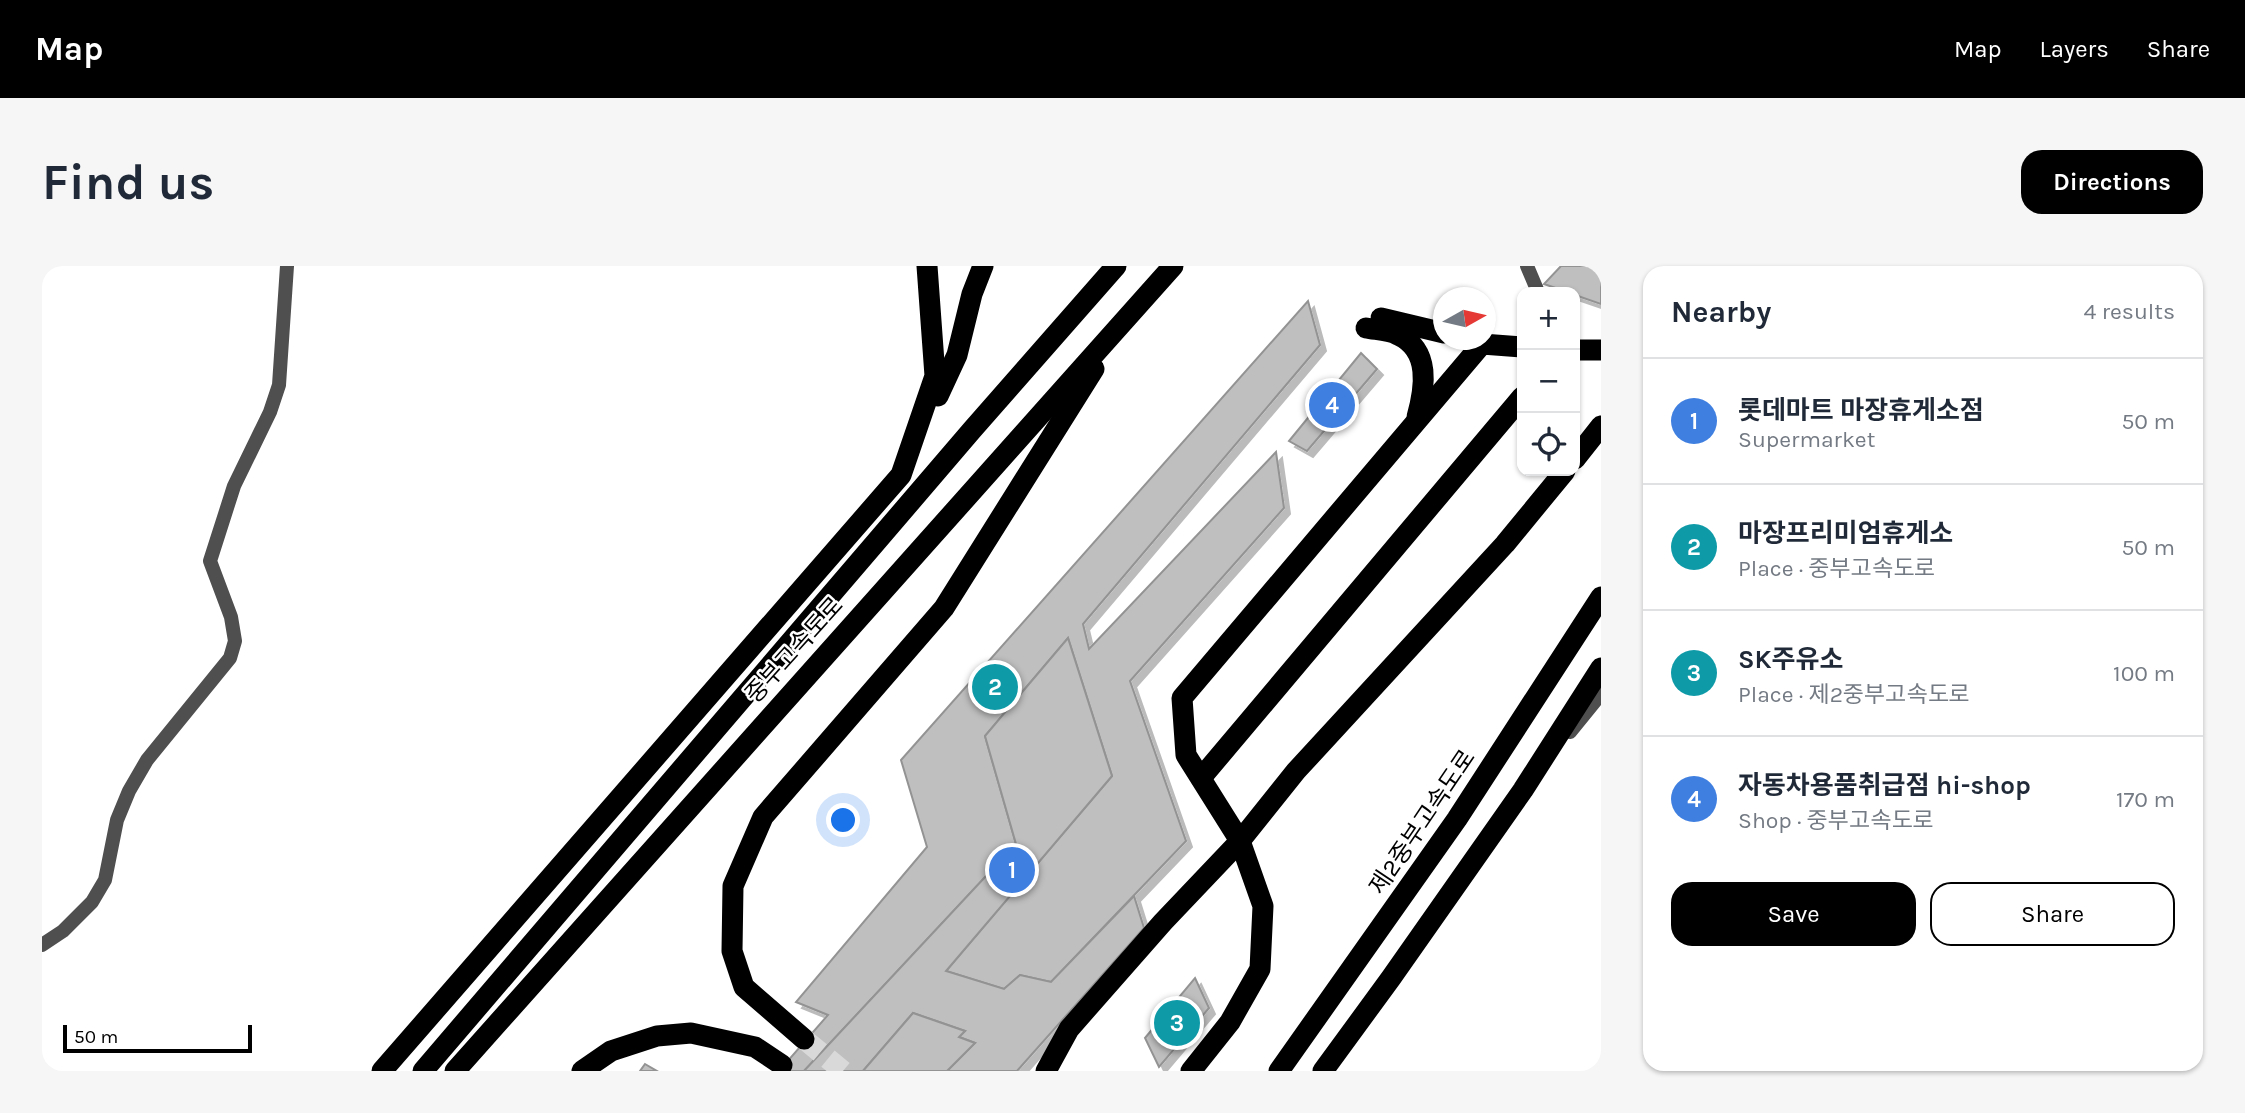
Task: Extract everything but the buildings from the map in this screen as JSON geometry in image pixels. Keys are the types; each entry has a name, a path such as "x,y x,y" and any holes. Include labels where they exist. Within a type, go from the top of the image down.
{"highway":[{"path":"382,1071 901,475 935,376 926,266"},
{"path":"906,462 957,355 972,294 983,266"},
{"name":"중부고속도로","path":"422,1071 963,440 1116,266"},
{"name":"중부고속도로","path":"455,1071 1173,266"},
{"path":"1417,420 1425,373 1420,357 1410,341 1364,321 1433,331"},
{"path":"804,1039 744,987 732,951 733,886 763,817 944,608 1123,322"},
{"path":"1496,344 1517,346"},
{"path":"1191,1071 1230,1022 1260,969 1264,906 1240,841 1186,755 1182,698 1417,420 1469,350"},
{"path":"1580,350 1601,350"},
{"path":"1200,778 1517,403"},
{"path":"1580,452 1601,426"},
{"path":"1046,1071 1069,1029 1163,922 1240,841 1296,771 1505,544 1561,476"},
{"name":"제2중부고속도로","path":"1279,1071 1457,819 1601,597"},
{"path":"1323,1071 1523,790 1601,668"},
{"path":"582,1071 611,1051 657,1036 691,1032 755,1047 782,1065"}],"street":[{"path":"42,945 63,931 92,902 105,880 117,820 129,791 147,760 230,659 235,641 231,617 211,561 234,486 270,412 279,385 287,266"},
{"path":"1527,266 1536,287"},
{"path":"1523,790 1601,694"}],"tunnel":[{"path":"804,1039 843,1071"}],"place":[{"name":"자동차용품취급점 hi-shop","path":"1332,405"},
{"name":"마장프리미엄휴게소","path":"995,687"},
{"name":"롯데마트 마장휴게소점","path":"1012,870"},
{"name":"SK주유소","path":"1177,1023"}]}
